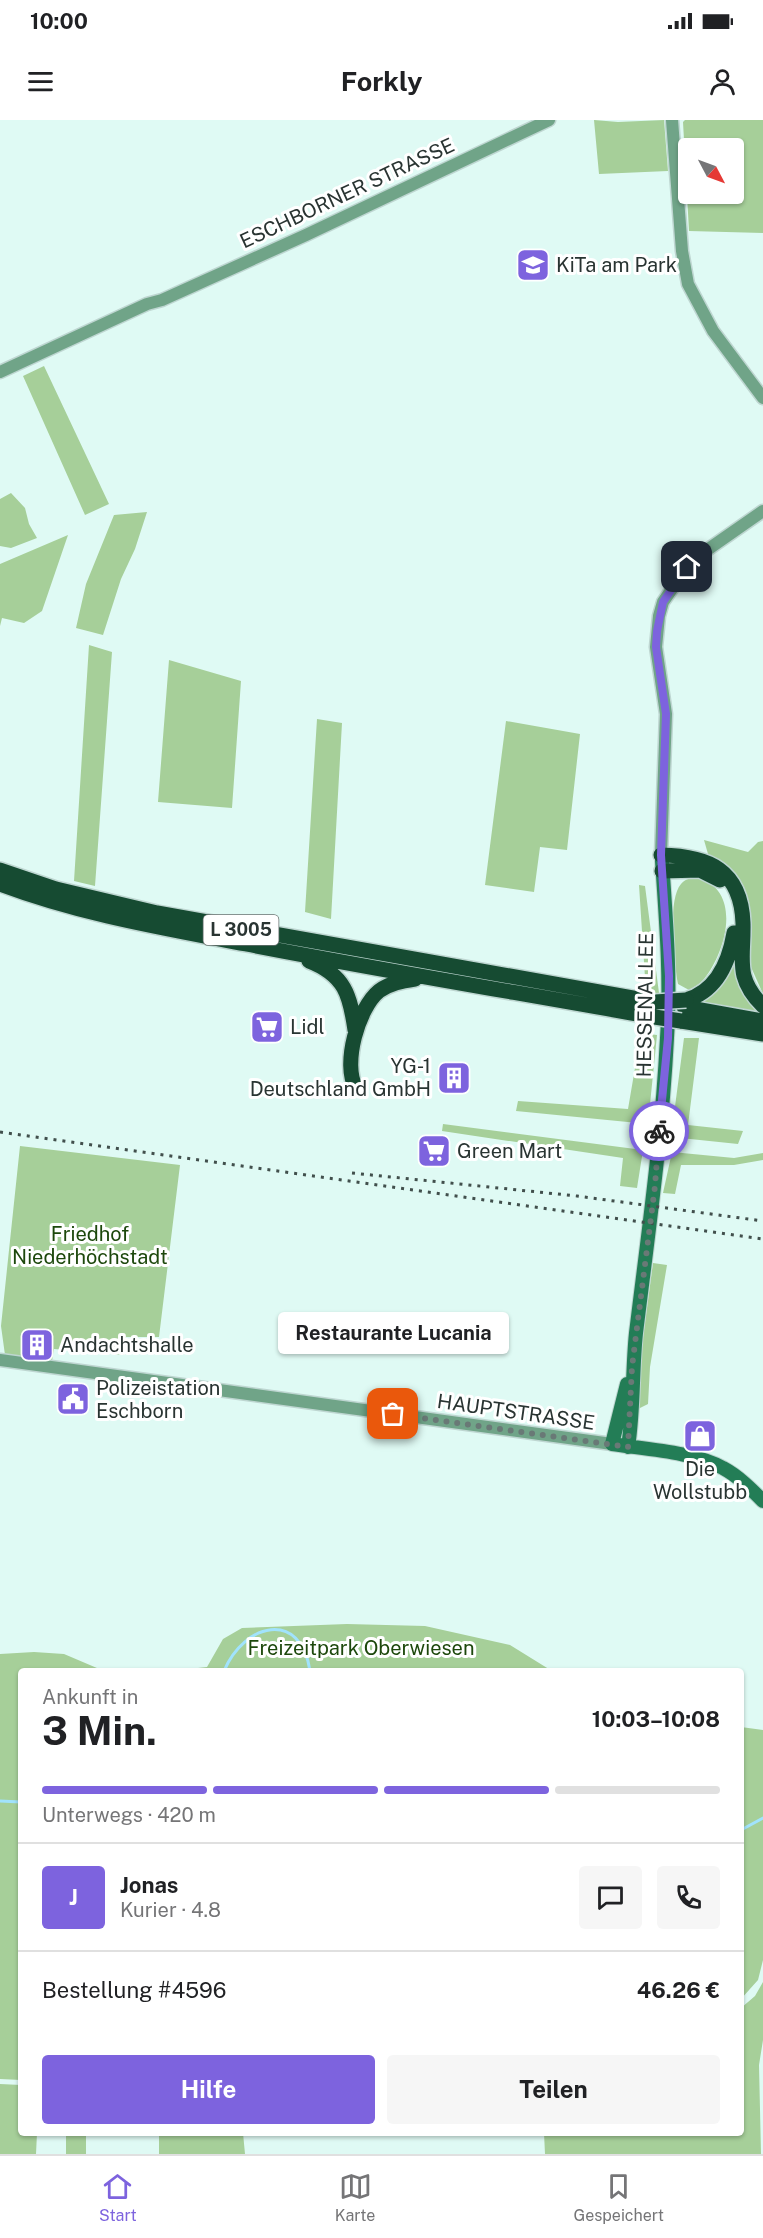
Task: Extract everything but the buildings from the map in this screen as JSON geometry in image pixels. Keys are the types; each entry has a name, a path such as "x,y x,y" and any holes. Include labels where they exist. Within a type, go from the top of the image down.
{"highway":[{"path":"661,855 704,860 723,873 734,887 742,910 741,949 744,975 751,992 763,1006"},
{"path":"662,871 690,869 708,873 723,883 729,892 734,911 731,950 723,969 708,989 684,1009"},
{"name":"L 3005","path":"0,870 56,889 157,914 650,1006"},
{"name":"L 3005","path":"0,884 55,902 128,921 430,978 763,1021"},
{"path":"286,952 328,970 345,987 356,1032"},
{"path":"356,1088 350,1075 356,1032 366,1007 379,991 396,982 430,978"},
{"name":"L 3005","path":"684,1009 763,1034"}],"main road":[{"name":"HESSENALLEE","path":"628,1447 632,1367 655,1186 668,1038 669,976 661,855"},
{"name":"HESSENALLEE","path":"612,1444 632,1367"},
{"name":"HAUPTSTRASSE","path":"612,1444 704,1460 723,1467 747,1484 763,1501"}],"street":[{"name":"ESCHBORNER STRASSE","path":"0,372 147,304 162,300 296,240 549,120"},
{"path":"672,120 681,251 688,284 713,331 763,398"},
{"name":"HESSENALLEE","path":"661,855 666,714 656,647 663,602 687,567 707,550 763,511"},
{"name":"HAUPTSTRASSE","path":"0,1360 612,1444"}],"green space":[{"path":"594,120 618,122 664,120 668,171 599,174"},
{"path":"685,120 763,120 763,233 689,231 688,204 744,204 744,138 684,138 683,122"},
{"path":"44,366 109,504 85,515 23,376"},
{"path":"11,493 25,508 29,524 37,538 11,548 0,546 0,499"},
{"path":"147,512 135,549 121,579 103,635 76,628 86,584 114,515"},
{"path":"68,535 42,611 24,623 2,618 0,626 0,564"},
{"path":"89,645 112,652 95,886 74,881"},
{"path":"169,660 241,681 232,808 158,802"},
{"path":"317,719 342,723 331,919 305,912"},
{"path":"506,721 580,734 567,850 540,847 534,892 485,885"},
{"path":"704,840 748,852 758,842 763,841 763,994 751,967 727,868 708,854"},
{"path":"698,878 712,885 721,895 726,923 724,939 712,967 702,981 689,990 678,984 674,947 674,903 681,884 687,879"},
{"path":"639,885 645,886 659,993 646,993"},
{"path":"736,953 745,996 758,1013 693,1004"},
{"path":"641,1033 657,1035 648,1124 516,1111 518,1101 628,1109"},
{"path":"684,1038 699,1038 688,1125 743,1131 738,1144 671,1137"},
{"path":"443,1124 643,1150 637,1188 620,1186 623,1158 442,1131"},
{"name":"Friedhof Niederhöchstadt","path":"20,1146 180,1165 159,1337 126,1337 124,1355 54,1349 52,1361 5,1355 1,1326"},
{"path":"672,1152 734,1158 763,1153 763,1160 734,1165 681,1165 675,1194 663,1193"},
{"path":"653,1263 667,1265 650,1367 648,1404 638,1409 639,1367"},
{"name":"Freizeitpark Oberwiesen","path":"347,1624 425,1626 510,1645 547,1668 198,1668 207,1667 223,1639 242,1628"},
{"path":"34,1652 64,1654 97,1668 18,1668 18,2080 0,2079 0,1654"},
{"path":"744,1727 763,1730 763,1960 758,1980 744,1996"},
{"path":"763,1982 763,2040 759,2065 761,2154 545,2154 544,2136 744,2136 744,2005 755,1996"},
{"path":"0,2084 18,2085 18,2136 37,2136 36,2154 0,2154"},
{"path":"66,2136 86,2136 86,2154 66,2154"},
{"path":"159,2136 243,2136 245,2154 159,2154"}],"waterway":[{"path":"226,1668 233,1655 245,1642 258,1634 271,1630 284,1631 296,1638 305,1651 309,1668"},
{"path":"0,1801 18,1802"},
{"path":"744,1828 763,1818"}],"railway":[{"path":"0,1132 763,1239"},
{"path":"352,1173 577,1196 763,1221"}],"way so far":[{"path":"393,1414 628,1447 631,1427 632,1367 655,1186 659,1131"}],"place":[{"name":"KiTa am Park","path":"533,265"},
{"name":"Lidl","path":"267,1027"},
{"name":"YG-1 Deutschland GmbH","path":"454,1078"},
{"name":"Green Mart","path":"434,1151"},
{"name":"Andachtshalle","path":"37,1345"},
{"name":"Polizeistation Eschborn","path":"73,1399"},
{"name":"Restaurante Lucania","path":"393,1414"},
{"name":"Die Wollstubb","path":"700,1436"}],"route":[{"path":"659,1131 668,1038 669,976 661,855 666,714 656,647 658,616 663,602 687,567"}]}
